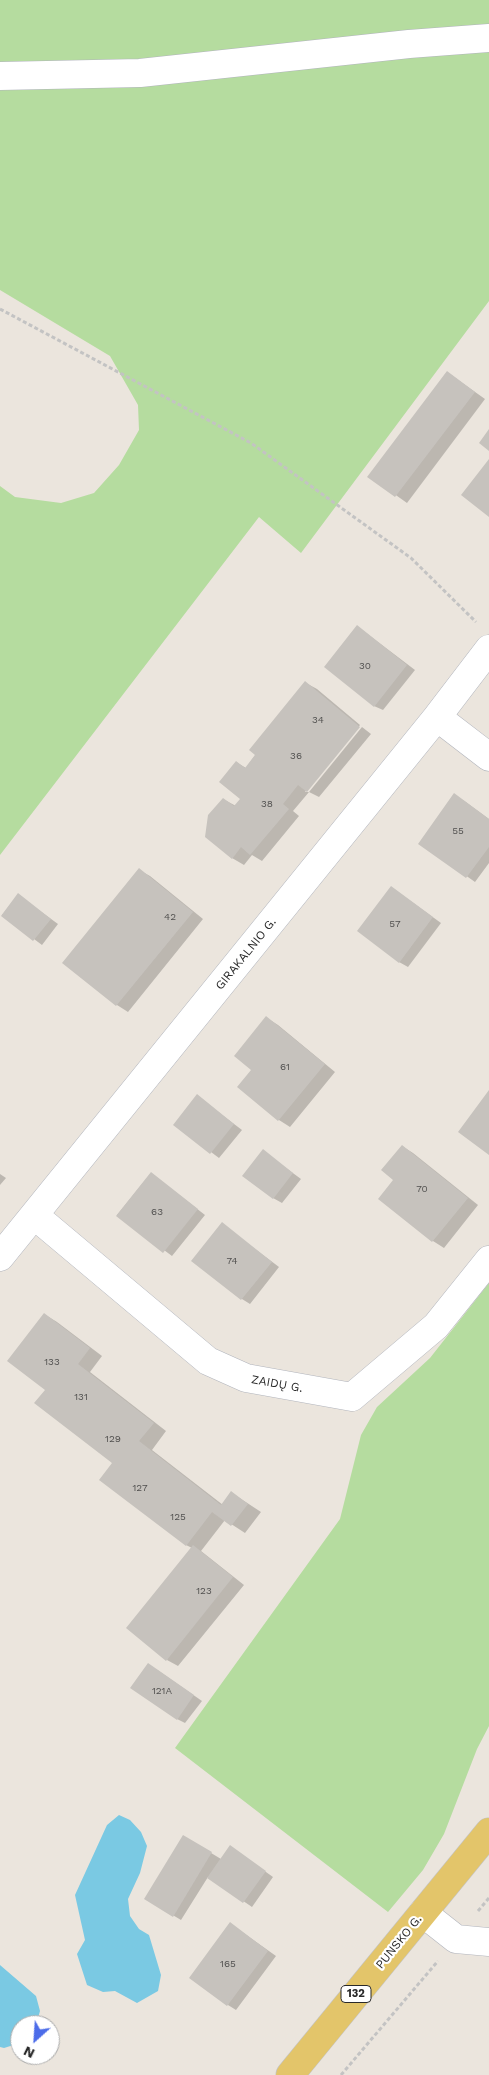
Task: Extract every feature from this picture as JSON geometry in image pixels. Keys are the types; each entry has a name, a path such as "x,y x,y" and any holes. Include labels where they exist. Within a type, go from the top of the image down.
{"main road":[{"name":"PUNSKO G.","path":"290,2075 489,1832"}],"street":[{"path":"0,76 140,73 408,44 489,38"},
{"name":"GIRAKALNIO G.","path":"0,1257 437,718 485,638"},
{"path":"437,718 489,757"},
{"name":"ZAIDŲ G.","path":"34,1215 208,1361 246,1378 352,1397 436,1326 489,1260"},
{"path":"423,1913 456,1940 489,1942"}],"path":[{"path":"0,309 251,443 411,558 485,638"},
{"path":"341,2075 456,1940 489,1898"}],"green space":[{"path":"0,0 489,0 489,301 301,553 259,517 0,855 0,486 15,497 61,503 94,493 119,465 139,430 138,405 110,356 0,290"},
{"path":"489,1283 489,1726 477,1749 444,1834 423,1870 388,1912 175,1748 340,1519 361,1435 377,1407 430,1358"}],"water":[{"path":"119,1815 130,1820 141,1832 147,1846 140,1873 128,1899 130,1916 139,1929 149,1935 161,1975 158,1991 137,2003 115,1991 103,1992 87,1985 77,1954 85,1940 75,1895 107,1825"},
{"path":"0,1965 36,1996 40,2011 39,2015 10,2015 10,2046 0,2047"}],"building":[{"path":"447,371 475,392 395,497 367,477"},
{"path":"489,429 489,451 479,443"},
{"path":"489,459 489,517 461,495"},
{"path":"357,625 407,665 374,707 324,667"},
{"path":"305,681 360,727 307,792 298,785 283,804 289,809 250,855 241,847 232,859 205,837 208,815 223,798 234,806 240,799 219,782 236,761 245,768 255,755 249,750"},
{"path":"454,793 489,819 489,847 466,878 418,844"},
{"path":"139,868 193,912 116,1006 62,963"},
{"path":"391,886 433,917 399,963 357,931"},
{"path":"18,893 51,919 33,941 1,916"},
{"path":"266,1016 325,1064 278,1121 237,1087 251,1070 234,1056"},
{"path":"489,1090 489,1155 458,1132"},
{"path":"197,1094 234,1124 210,1154 173,1125"},
{"path":"402,1145 468,1198 432,1242 378,1199 393,1180 381,1170"},
{"path":"263,1149 293,1173 273,1199 242,1176"},
{"path":"151,1172 198,1209 163,1253 116,1216"},
{"path":"222,1222 272,1262 241,1300 191,1261"},
{"path":"44,1313 90,1348 78,1364 154,1423 139,1441 221,1505 231,1491 248,1504 231,1526 212,1512 186,1546 99,1480 112,1463 34,1403 45,1390 7,1361"},
{"path":"193,1545 233,1577 166,1661 126,1628"},
{"path":"148,1663 194,1695 177,1720 130,1688"},
{"path":"183,1835 212,1852 173,1917 144,1899"},
{"path":"230,1845 266,1871 243,1903 207,1878"},
{"path":"230,1922 268,1951 227,2006 189,1978"}]}
